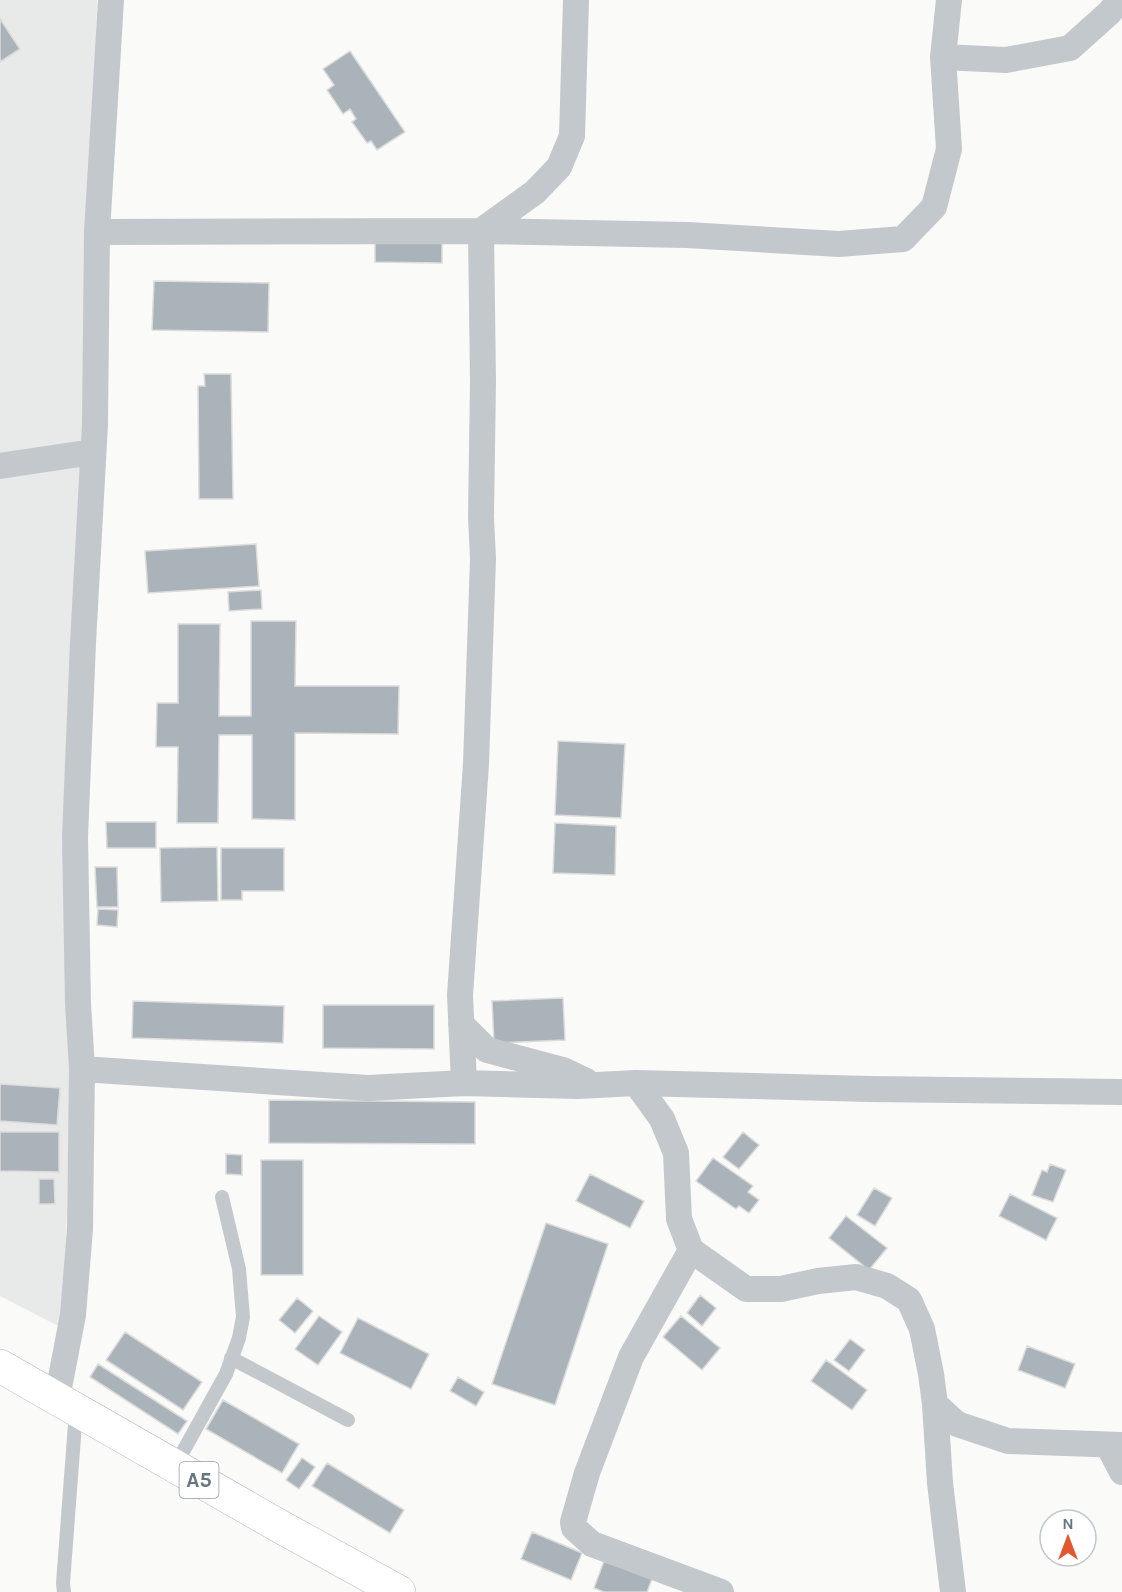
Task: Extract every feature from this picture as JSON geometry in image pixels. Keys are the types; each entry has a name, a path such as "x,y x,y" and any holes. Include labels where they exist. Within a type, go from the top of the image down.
{"highway":[{"name":"A5","path":"0,1366 399,1592"}],"street":[{"path":"67,1404 80,1228 82,1069 78,1003 75,837 95,424 97,232 111,0"},
{"path":"481,231 535,192 559,167 572,136 576,0"},
{"path":"97,232 481,231 687,235 838,244 903,239 934,207 949,149 943,57 949,0"},
{"path":"943,57 1006,60 1070,48 1120,0"},
{"path":"464,1083 460,994 476,764 483,559 481,231"},
{"path":"0,466 93,452"},
{"path":"461,1024 488,1050 563,1070 595,1085"},
{"path":"82,1069 368,1088 464,1083 578,1086 636,1083 1122,1092"},
{"path":"636,1083 662,1119 676,1152 680,1219 691,1250 746,1288 781,1289 818,1281 856,1277 887,1286 909,1300 922,1329 931,1374 940,1483 953,1592"},
{"path":"691,1250 631,1357 587,1473 573,1522 574,1528 592,1544 721,1592"},
{"path":"934,1404 957,1424 1008,1441 1115,1445 1122,1472"}],"lane":[{"path":"175,1466 226,1374 239,1338 243,1317 239,1269 222,1197"},
{"path":"231,1358 348,1420"},
{"path":"64,1592 67,1404"}],"shaded area":[{"path":"0,0 97,0 64,1329 0,1296"}],"building":[{"path":"0,19 20,49 0,62"},
{"path":"350,51 405,132 377,150 371,141 367,143 352,122 356,119 350,109 343,114 327,90 334,85 323,69"},
{"path":"375,238 442,239 442,263 375,262"},
{"path":"154,281 269,283 268,332 152,330"},
{"path":"204,374 231,374 233,499 199,499 198,386 205,386"},
{"path":"256,544 259,586 148,593 145,551"},
{"path":"261,590 262,609 229,611 228,592"},
{"path":"251,621 296,621 295,686 399,686 398,734 295,733 295,820 252,819 252,735 219,735 218,823 177,823 178,747 156,747 157,703 178,703 178,624 220,624 219,716 251,716"},
{"path":"558,741 625,744 621,818 555,815"},
{"path":"106,822 156,822 156,848 107,848"},
{"path":"555,823 616,826 615,875 553,873"},
{"path":"217,847 218,901 161,902 160,848"},
{"path":"221,848 284,848 284,891 242,891 242,900 221,900"},
{"path":"95,867 117,867 118,907 97,907"},
{"path":"98,909 118,910 117,927 97,925"},
{"path":"563,998 565,1040 494,1043 492,1001"},
{"path":"133,1001 284,1006 283,1043 132,1038"},
{"path":"323,1005 434,1005 434,1049 323,1048"},
{"path":"0,1084 60,1088 57,1125 0,1121"},
{"path":"269,1100 475,1102 475,1144 269,1143"},
{"path":"0,1132 59,1132 59,1172 0,1171"},
{"path":"743,1132 759,1145 739,1169 723,1157"},
{"path":"226,1154 242,1155 242,1175 226,1174"},
{"path":"713,1158 753,1186 748,1192 759,1200 749,1213 739,1206 736,1209 696,1181"},
{"path":"261,1160 303,1160 303,1275 261,1275"},
{"path":"1050,1164 1066,1170 1053,1202 1032,1195 1042,1170 1047,1172"},
{"path":"590,1174 644,1201 630,1228 576,1201"},
{"path":"39,1179 54,1179 55,1204 39,1204"},
{"path":"874,1188 892,1198 875,1226 857,1215"},
{"path":"1010,1194 1057,1218 1046,1240 999,1216"},
{"path":"846,1216 887,1248 869,1270 829,1238"},
{"path":"546,1223 608,1244 555,1405 492,1384"},
{"path":"700,1295 716,1308 702,1326 687,1313"},
{"path":"297,1298 313,1311 295,1333 279,1320"},
{"path":"319,1316 342,1332 318,1365 295,1349"},
{"path":"681,1316 720,1348 702,1370 663,1337"},
{"path":"358,1318 429,1354 411,1389 340,1353"},
{"path":"125,1332 202,1382 183,1410 106,1360"},
{"path":"850,1339 865,1350 849,1371 834,1360"},
{"path":"1027,1346 1075,1364 1065,1388 1018,1370"},
{"path":"826,1360 867,1390 852,1410 811,1381"},
{"path":"98,1364 187,1421 178,1434 90,1377"},
{"path":"458,1377 484,1392 476,1406 450,1391"},
{"path":"223,1400 299,1444 282,1473 206,1429"},
{"path":"302,1458 315,1467 299,1489 286,1480"},
{"path":"327,1463 404,1510 390,1533 312,1486"},
{"path":"532,1532 582,1553 571,1580 521,1559"},
{"path":"604,1561 652,1579 647,1592 604,1592 594,1588"}]}
